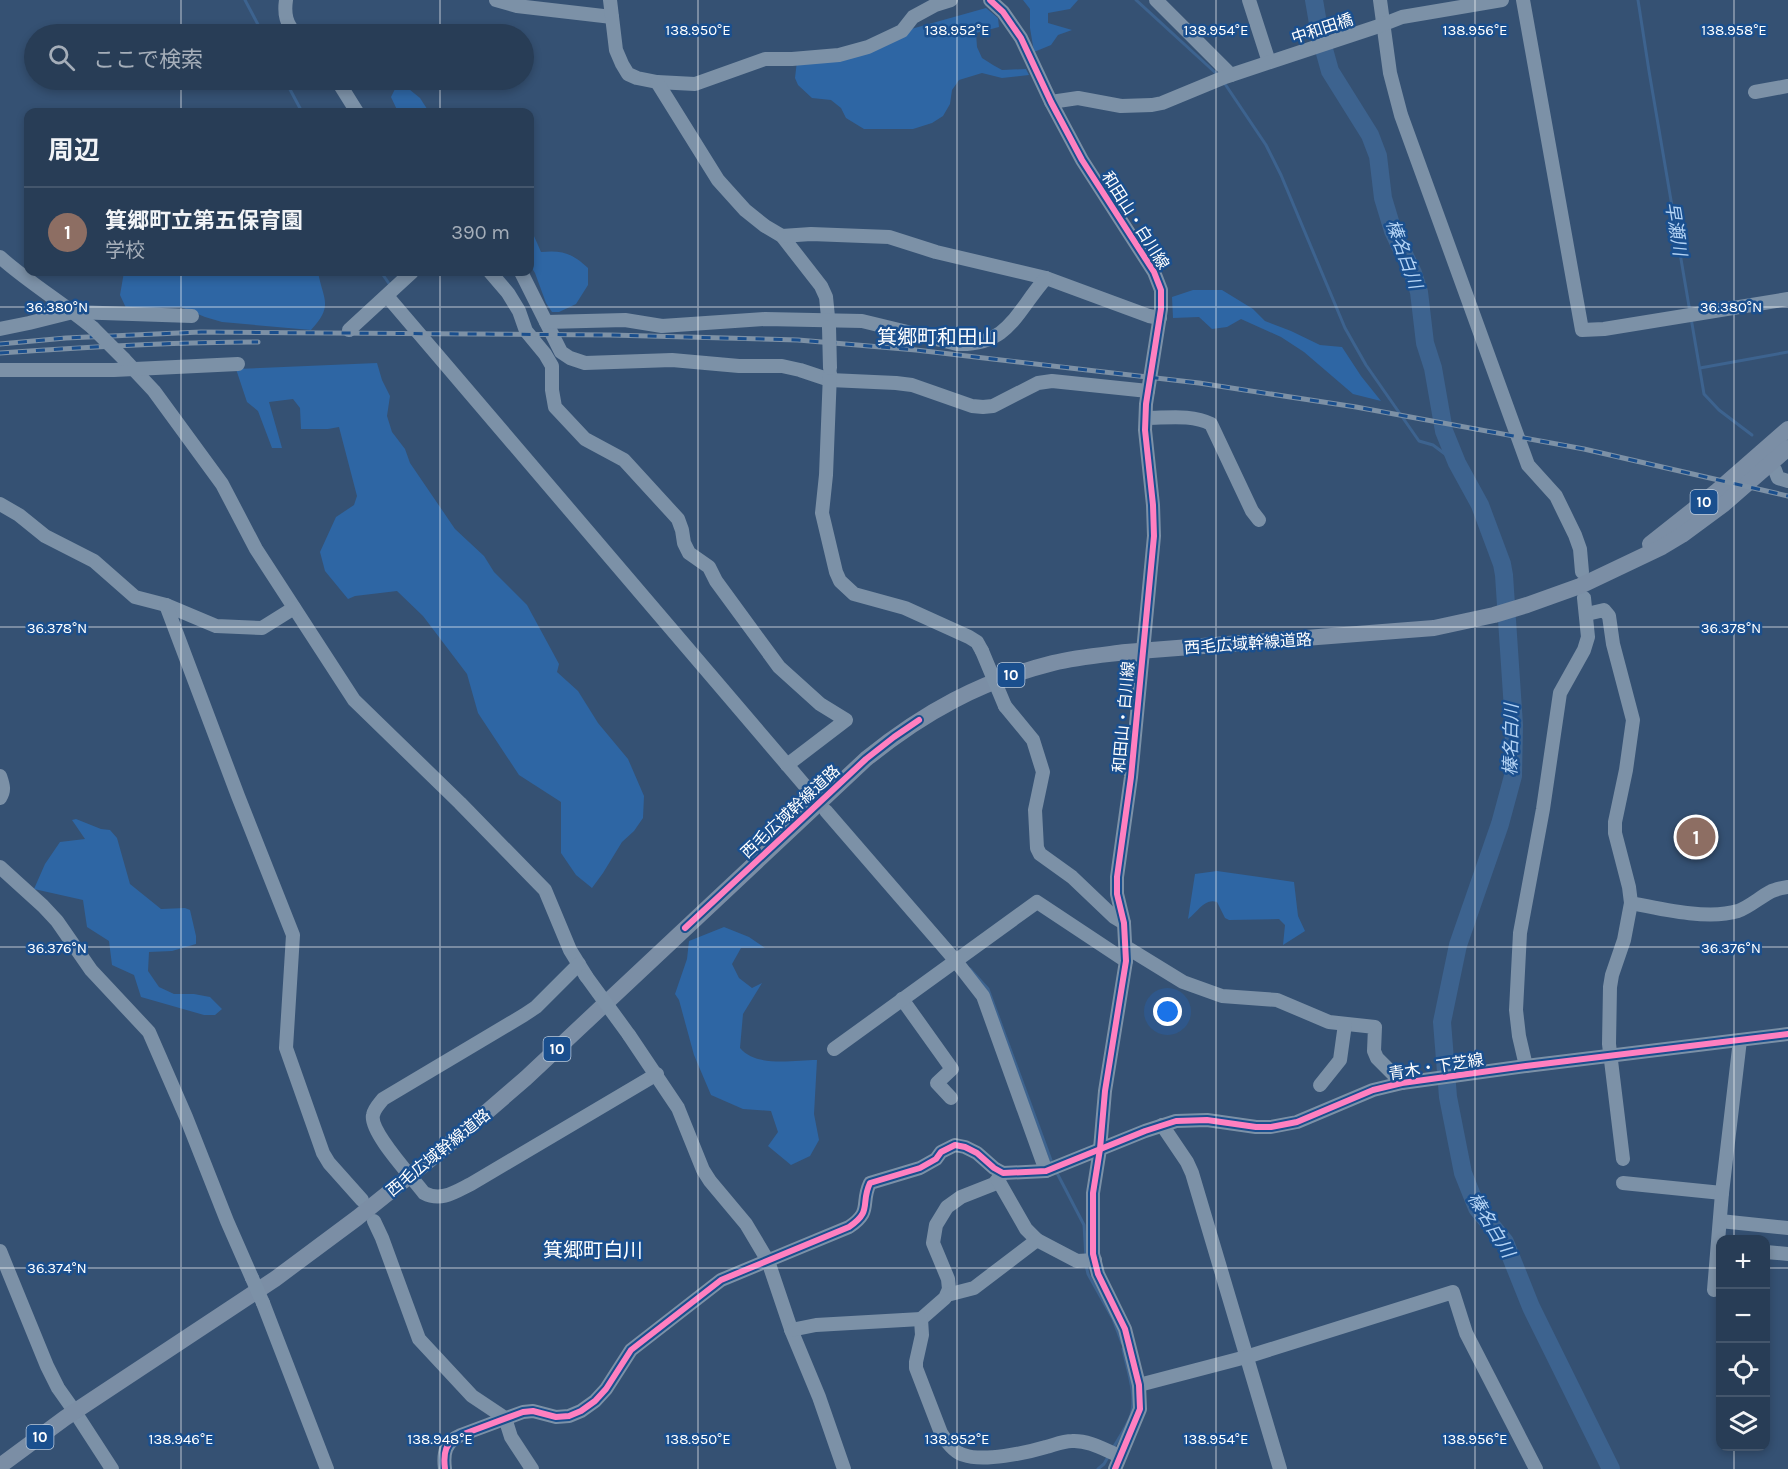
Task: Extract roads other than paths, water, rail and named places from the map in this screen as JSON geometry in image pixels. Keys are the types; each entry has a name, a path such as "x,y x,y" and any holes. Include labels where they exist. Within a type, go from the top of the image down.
{"main road":[{"name":"西毛広域幹線道路","path":"1615,569 1700,505 1788,429"},
{"name":"西毛広域幹線道路","path":"0,1466 65,1418 275,1279 357,1218 453,1141 526,1078 866,759 918,720 955,699 1014,674 1055,663 1142,651 1434,628 1494,615 1556,596 1682,535 1724,504 1788,448"}],"street":[{"path":"286,0 285,17 288,24"},
{"path":"496,0 518,6 612,17"},
{"path":"610,0 616,50 625,70 632,77 657,82 695,84 712,80 765,59 839,55 868,47 902,31 913,16 951,0"},
{"name":"和田山・白川線","path":"990,0 1003,12 1021,38 1082,160 1158,279 1161,290 1160,318 1148,391 1145,430 1154,536 1131,777 1117,877 1124,922 1126,961 1105,1091 1100,1149 1093,1193 1093,1254 1089,1261 1098,1274 1125,1329 1139,1385 1140,1409 1114,1457"},
{"path":"1156,0 1224,78"},
{"path":"1249,0 1273,61"},
{"path":"1380,0 1382,25 1395,98 1438,221 1460,274 1528,465 1556,496 1580,549 1582,572"},
{"name":"中和田橋","path":"1052,102 1078,98 1122,106 1162,103 1224,78 1382,25 1402,16 1502,0"},
{"path":"1523,0 1581,330 1604,329 1788,299"},
{"path":"657,82 718,180 745,210 782,236 821,286 826,297 830,374 826,476 822,513 840,581 854,594 905,608 976,642 1005,706 1033,740 1042,772 1035,810 1037,848 1040,854 1071,877 1114,917 1124,922"},
{"path":"1755,92 1788,86"},
{"path":"343,90 354,108"},
{"path":"782,236 811,234 889,237 936,252 1046,278 1160,318"},
{"path":"0,257 93,328 154,391 222,484 256,549 354,700 545,890 570,950 657,1074 678,1108 703,1170 746,1224 768,1261 791,1330 819,1397 844,1469"},
{"path":"349,330 408,276"},
{"path":"493,276 508,293 519,311 526,331 552,366 555,407 585,439 624,460 678,519 689,553 709,567 716,581 780,667 820,704 846,720 790,762"},
{"path":"523,276 561,352 585,363 672,360 739,366 782,366 912,385 972,406 983,407 993,406 1038,383 1052,381 1148,391"},
{"path":"546,322 625,320 662,326 765,319 828,323 862,321 957,344 972,345 1004,332 1046,278"},
{"path":"387,296 790,762 812,794"},
{"path":"0,329 73,312 192,316"},
{"path":"0,370 114,370 129,364 238,364"},
{"path":"1146,418 1193,418 1211,424 1252,511 1259,520"},
{"path":"1770,464 1778,478 1788,481"},
{"path":"0,504 19,515 45,536 94,561 135,597 166,605 216,626 262,628 294,608"},
{"path":"1521,1067 1516,1010 1520,933 1543,809 1560,693 1584,650 1588,637 1584,598"},
{"path":"166,605 293,935 286,1048 323,1153 362,1200"},
{"path":"1587,614 1604,610 1609,615 1614,645 1633,720 1615,822 1615,833 1631,903 1624,940 1610,987 1610,1056 1623,1159"},
{"path":"0,776 3,784 0,798"},
{"path":"826,811 955,960 983,996 1046,1171"},
{"path":"0,867 57,921 91,970 149,1032 263,1303 327,1469"},
{"path":"1631,903 1667,910 1709,914 1730,913 1740,910 1772,891 1788,887"},
{"path":"834,1049 1037,902 1126,961"},
{"path":"1126,947 1183,982 1222,996 1277,1000 1329,1022 1375,1027 1374,1051 1377,1058 1402,1083"},
{"path":"583,970 536,1007 383,1099 373,1115 373,1125 379,1137 424,1193 438,1198 490,1173 657,1074"},
{"path":"902,999 952,1068 937,1083 951,1098"},
{"path":"1320,1085 1340,1060 1345,1024"},
{"name":"青木・下芝線","path":"1001,1176 1046,1171 1176,1121 1195,1120 1256,1127 1284,1125 1297,1122 1373,1090 1402,1083 1788,1034"},
{"path":"1719,1235 1722,1193 1740,1040"},
{"path":"1162,1125 1187,1162 1191,1173 1280,1469"},
{"path":"445,1469 444,1451 454,1438 523,1412 533,1411 556,1417 569,1416 581,1411 606,1389 627,1356 639,1343 721,1280 849,1227 862,1217 870,1184 920,1168 952,1146 965,1147 977,1153 994,1168 1001,1176 1026,1229 1037,1240 1089,1261"},
{"path":"947,1295 948,1279 933,1243 936,1225 947,1208 961,1197 994,1184 1001,1176"},
{"path":"1623,1183 1722,1193"},
{"path":"374,1221 419,1339 472,1396 505,1418 511,1437 532,1469"},
{"path":"1720,1221 1788,1228"},
{"path":"791,1330 816,1325 921,1319 947,1295 974,1288 1037,1240"},
{"path":"0,1251 58,1388 112,1469"},
{"path":"1770,1252 1788,1254"},
{"path":"1714,1290 1716,1272"},
{"path":"1139,1385 1246,1357 1453,1292 1466,1333 1536,1469"},
{"path":"921,1319 922,1335 916,1368 945,1441 960,1454 994,1463 1071,1441 1086,1443 1114,1457"}],"waterway":[{"path":"245,0 258,24"},
{"path":"1136,0 1219,76"},
{"name":"榛名白川","path":"1314,0 1320,35 1330,71 1370,135 1378,156 1383,198 1393,231 1413,273 1419,292 1425,343 1433,368 1444,431 1457,463 1480,505 1504,575 1514,725 1513,776 1500,824 1458,945 1442,1022 1448,1097 1463,1173 1477,1208 1505,1242 1531,1307 1611,1469"},
{"name":"早瀬川","path":"1638,0 1690,312"},
{"path":"1223,81 1266,145 1281,175 1345,328 1366,365 1419,441 1433,445 1457,463"},
{"path":"290,90 300,108"},
{"path":"384,276 390,285"},
{"name":"早瀬川","path":"1691,318 1704,394 1719,410 1752,435"},
{"path":"1700,368 1788,352"},
{"path":"970,969 988,989 1052,1163"},
{"path":"1057,1173 1084,1225 1086,1258"},
{"path":"1086,1265 1088,1274 1113,1319 1122,1343"},
{"path":"1113,1448 1133,1407 1129,1373 1123,1349"},
{"path":"1098,1469 1108,1457"}],"railway":[{"path":"0,344 66,338 201,332 610,335 798,340 916,350 1199,383 1356,407 1584,449 1788,496"},
{"path":"0,353 129,345 258,342"}],"place":[{"name":"箕郷町立第五保育園","path":"1696,837"}],"district":[{"name":"箕郷町和田山","path":"937,337"},
{"name":"箕郷町白川","path":"593,1250"}]}
